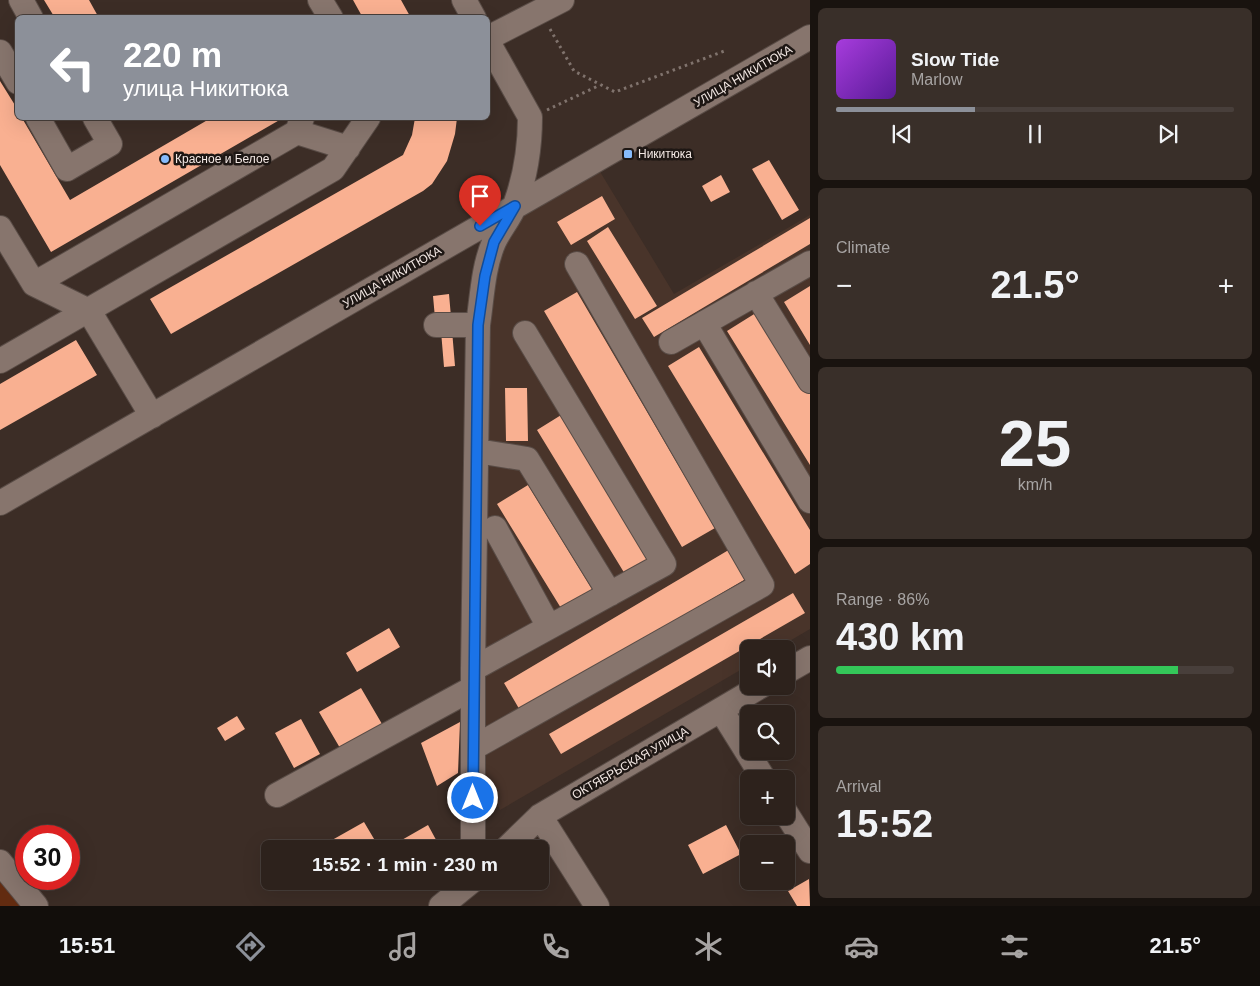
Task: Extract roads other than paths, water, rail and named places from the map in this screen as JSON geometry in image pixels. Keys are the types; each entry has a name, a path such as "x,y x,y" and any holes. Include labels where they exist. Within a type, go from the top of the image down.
{"street":[{"path":"21,0 29,15"},
{"path":"320,0 328,15"},
{"path":"464,0 472,15"},
{"path":"490,37 562,0"},
{"name":"УЛИЦА НИКИТЮКА","path":"0,503 810,38"},
{"path":"473,840 473,679 478,325 485,276 494,242 515,206 526,163 530,117 490,46"},
{"path":"0,52 15,77"},
{"path":"39,120 67,169 110,144 96,120"},
{"path":"0,361 333,169 367,120"},
{"path":"34,284 300,125 348,148"},
{"path":"0,228 34,284 89,311 152,416"},
{"path":"671,342 810,262"},
{"path":"473,748 762,585 577,264"},
{"path":"756,293 810,381"},
{"path":"704,323 810,501"},
{"path":"436,325 478,325"},
{"path":"277,795 473,679 549,628 664,564 526,333"},
{"path":"476,451 527,459 610,594"},
{"path":"495,528 549,628"},
{"path":"795,667 810,658"},
{"name":"ОКТЯБРЬСКАЯ УЛИЦА","path":"515,840 540,816 746,695"},
{"path":"721,710 758,770"},
{"path":"540,816 597,906"},
{"path":"794,825 810,851"},
{"path":"0,862 36,906"},
{"path":"441,906 461,890"},
{"path":"470,906 471,890"}],"place":[{"name":"Никитюка","path":"628,154"},
{"name":"Красное и Белое","path":"165,159"}]}
